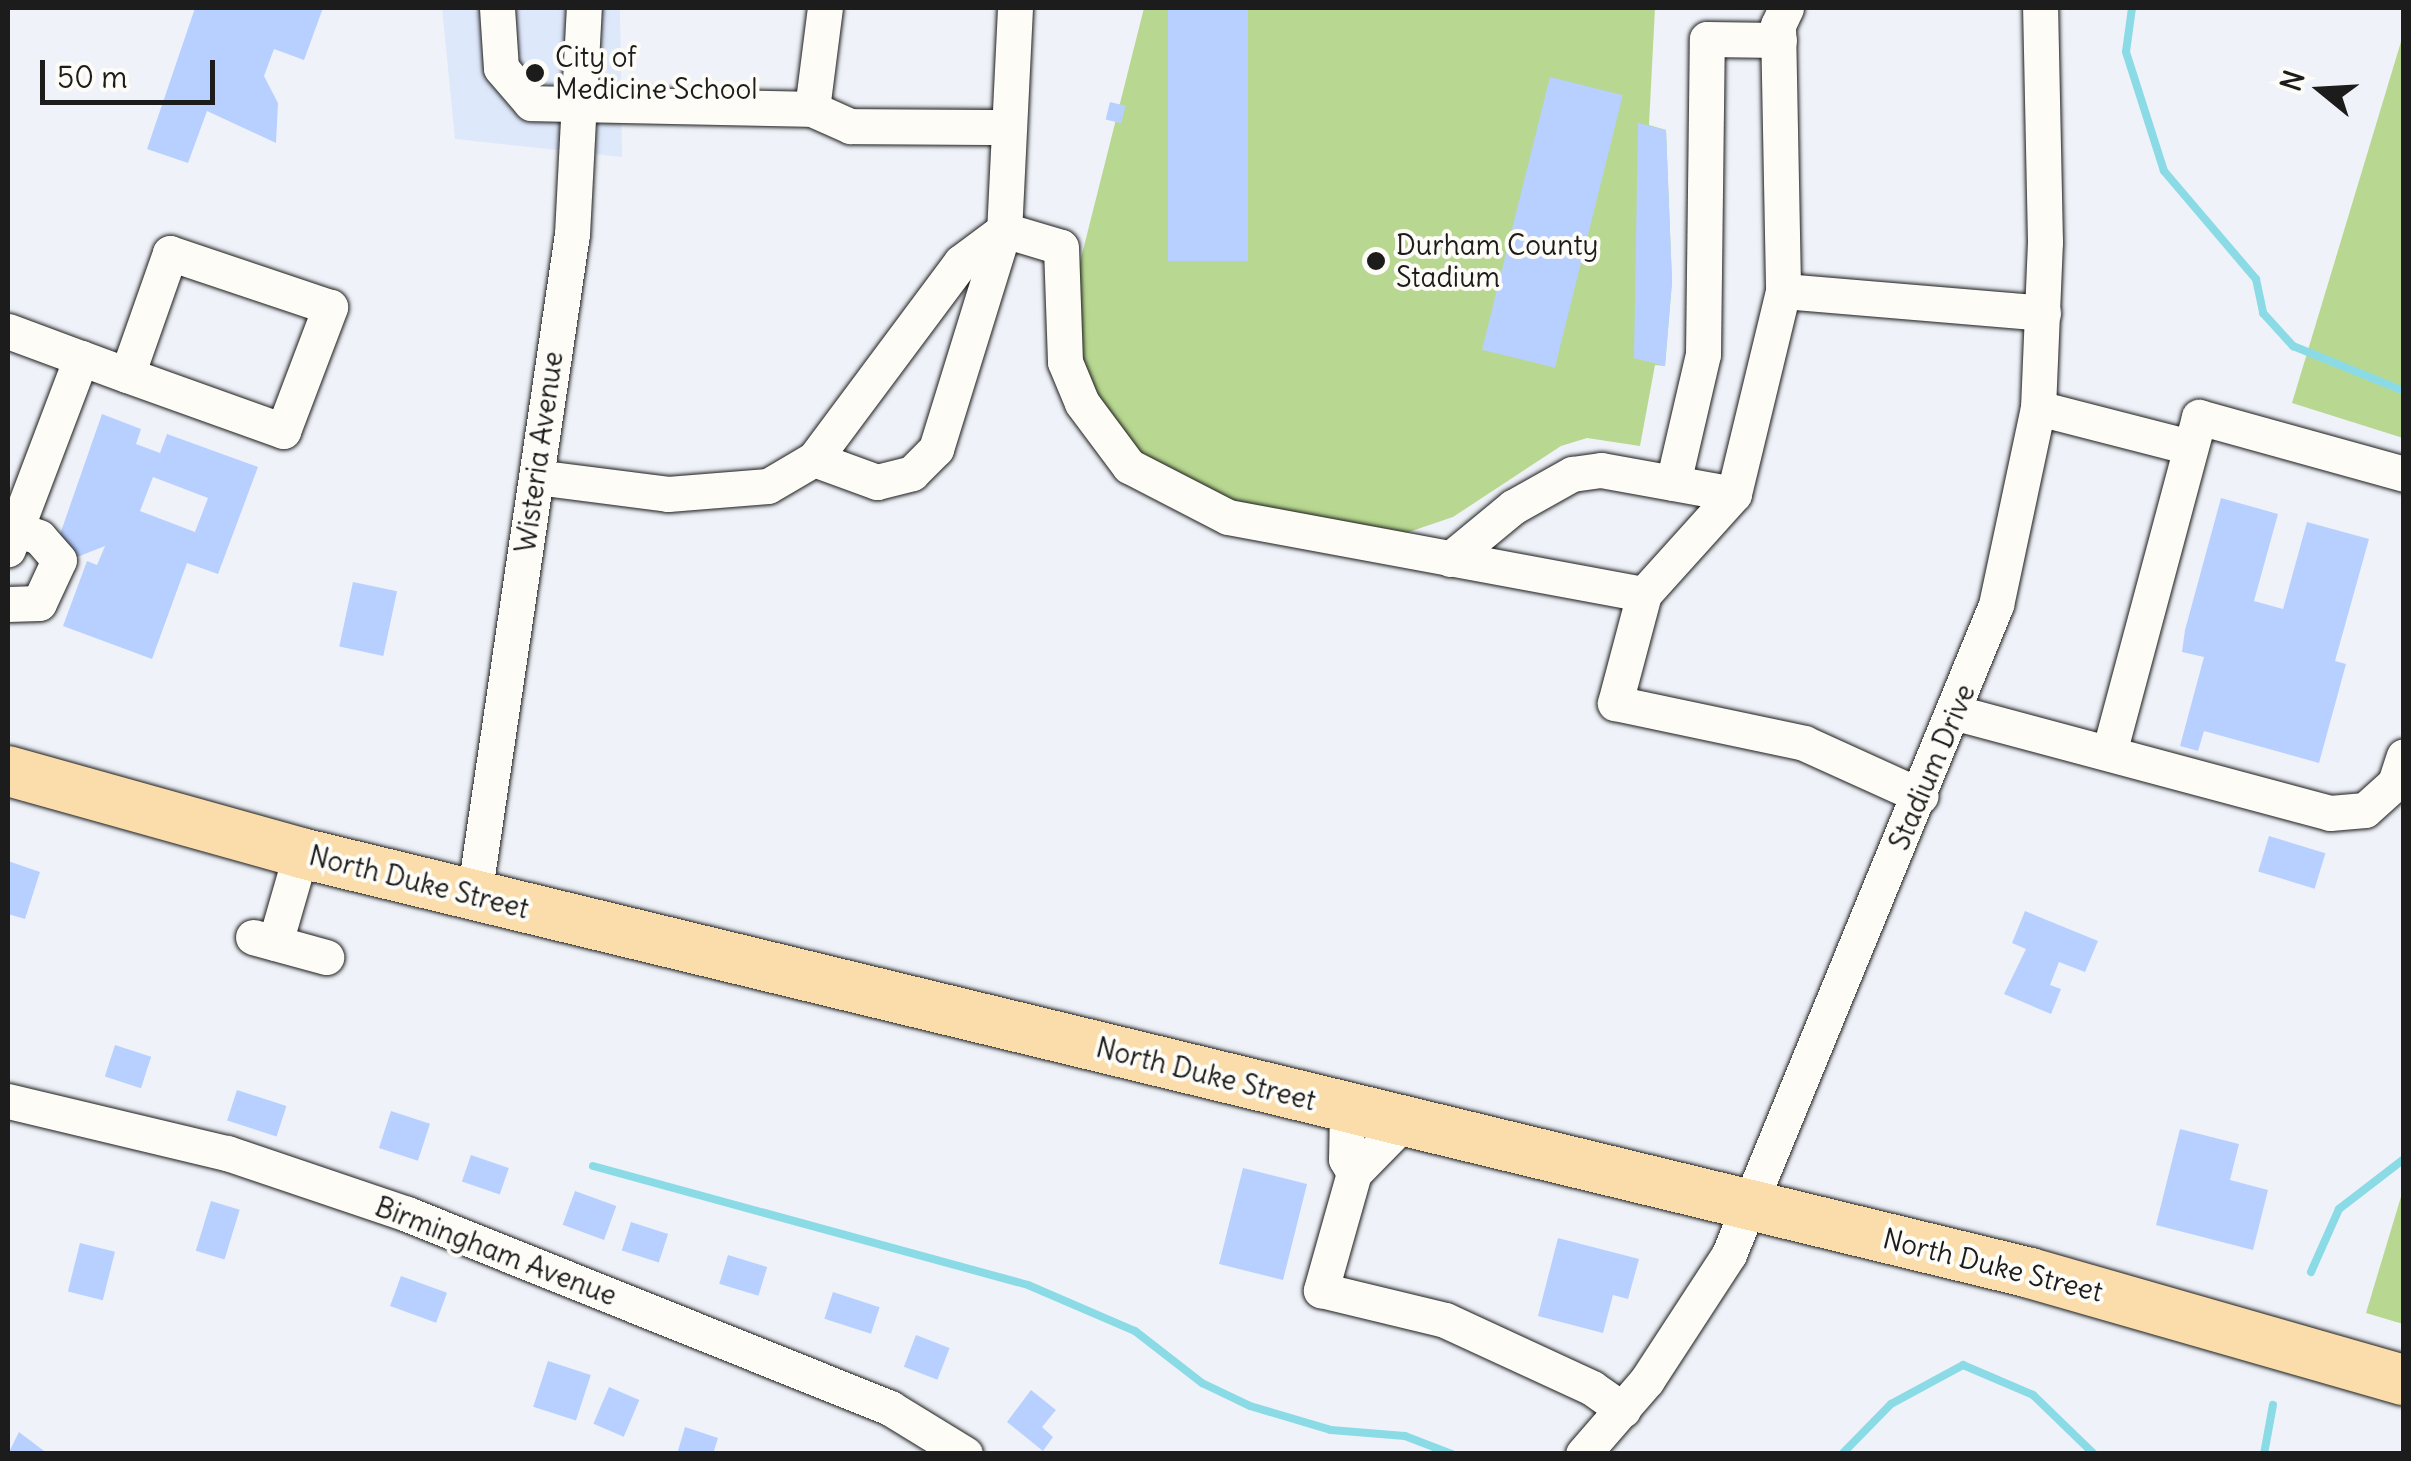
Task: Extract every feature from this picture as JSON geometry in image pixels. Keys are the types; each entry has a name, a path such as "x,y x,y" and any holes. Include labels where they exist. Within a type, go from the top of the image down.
{"highway":[{"name":"North Duke Street","path":"8,771 301,853 474,896 2030,1273 2404,1380"}],"street":[{"path":"497,8 501,68 517,95 584,109 812,110 850,126 1009,127"},
{"name":"Wisteria Avenue","path":"474,896 536,477 584,109 584,8"},
{"path":"812,110 825,8"},
{"path":"814,459 877,482 912,472 936,449 1004,230 1015,8"},
{"name":"Stadium Drive","path":"1583,1454 1623,1410 1689,1322 1752,1206 1956,713 1996,605 2038,408 2043,313 2040,8"},
{"path":"1673,483 1703,354 1707,39 1782,24 1784,291 1734,494 1644,594 1615,703 1804,744 1921,796"},
{"path":"536,477 668,494 768,486 814,459 961,262 1004,230"},
{"path":"1004,230 1061,247 1065,362 1082,402 1129,466 1228,518 1644,594"},
{"path":"8,332 127,375 283,431 330,308 170,254 127,375"},
{"path":"1784,291 2043,313"},
{"path":"8,604 40,604 59,560 39,537 10,536 80,358"},
{"path":"2038,408 2190,447"},
{"path":"2108,753 2198,417 2404,474"},
{"path":"1450,558 1513,507 1572,474 1600,470 1734,494"},
{"path":"1956,713 2330,813 2366,810 2394,783 2404,756"},
{"path":"301,853 264,940 326,956"},
{"name":"Birmingham Avenue","path":"8,1101 227,1153 407,1214 890,1408 965,1454"},
{"path":"1347,1109 1346,1159 1354,1173"},
{"path":"1404,1122 1354,1173 1321,1290 1445,1320 1576,1380 1623,1410"}],"shaded area":[{"name":"City of Medicine School","path":"442,8 620,8 622,157 455,139"}],"green space":[{"name":"Durham County Stadium","path":"1144,8 1655,8 1649,125 1666,130 1672,282 1665,366 1655,365 1640,446 1587,438 1561,446 1453,517 1397,536 1209,498 1116,437 1073,341 1077,274"},
{"path":"2403,35 2404,438 2292,403"},
{"path":"2403,1190 2404,1324 2366,1313"}],"building":[{"path":"195,8 323,8 304,60 274,49 264,76 278,103 276,143 207,111 188,163 147,149"},
{"path":"1168,8 1248,8 1248,261 1168,261"},
{"path":"1550,77 1623,95 1555,368 1482,350"},
{"path":"1110,102 1126,106 1121,123 1106,119"},
{"path":"1638,123 1666,130 1672,282 1665,366 1634,358"},
{"path":"102,414 141,429 136,444 160,453 167,434 258,467 218,574 187,563 152,659 63,626 87,561 97,565 105,546 67,561 58,540","holes":["153,477 208,498 195,532 140,511"]},
{"path":"2221,498 2278,514 2254,601 2283,609 2307,522 2369,539 2335,661 2346,664 2319,763 2204,731 2198,751 2180,746 2204,657 2182,652 2185,630"},
{"path":"353,582 397,591 383,656 339,647"},
{"path":"2269,836 2325,853 2315,889 2258,871"},
{"path":"8,861 40,872 25,919 8,914"},
{"path":"2025,911 2098,941 2085,972 2059,962 2050,985 2061,989 2051,1014 2004,994 2026,949 2012,943"},
{"path":"115,1045 151,1057 141,1088 105,1076"},
{"path":"237,1090 286,1106 277,1137 227,1120"},
{"path":"391,1111 430,1124 418,1161 379,1148"},
{"path":"2180,1129 2239,1144 2230,1180 2268,1190 2253,1250 2156,1225"},
{"path":"471,1155 509,1168 500,1194 462,1181"},
{"path":"1243,1168 1307,1184 1283,1280 1219,1264"},
{"path":"575,1191 616,1206 604,1240 563,1225"},
{"path":"211,1201 240,1210 224,1259 196,1251"},
{"path":"631,1222 668,1234 659,1263 622,1251"},
{"path":"1558,1238 1639,1259 1628,1299 1613,1295 1603,1333 1538,1316"},
{"path":"80,1243 115,1252 103,1300 68,1292"},
{"path":"728,1255 767,1267 758,1296 719,1284"},
{"path":"401,1276 447,1293 436,1323 390,1306"},
{"path":"833,1292 880,1307 871,1334 824,1319"},
{"path":"916,1335 950,1348 937,1380 904,1367"},
{"path":"548,1361 591,1375 576,1421 533,1407"},
{"path":"609,1387 639,1400 624,1437 593,1424"},
{"path":"1031,1390 1056,1410 1042,1427 1053,1437 1043,1451 1007,1422"},
{"path":"685,1427 718,1438 713,1454 677,1454"},
{"path":"19,1432 48,1454 8,1454"}],"waterway":[{"path":"2132,8 2126,52 2164,171 2256,279 2263,313 2293,346 2404,391"},
{"path":"2311,1272 2339,1209 2404,1159"},
{"path":"593,1166 1028,1285 1135,1331 1202,1383 1250,1406 1331,1430 1405,1436 1452,1454"},
{"path":"1842,1454 1891,1404 1963,1365 2033,1395 2094,1454"},
{"path":"2264,1454 2273,1405"}],"place":[{"name":"City of Medicine School","path":"535,73"},
{"name":"Durham County Stadium","path":"1376,261"}]}
